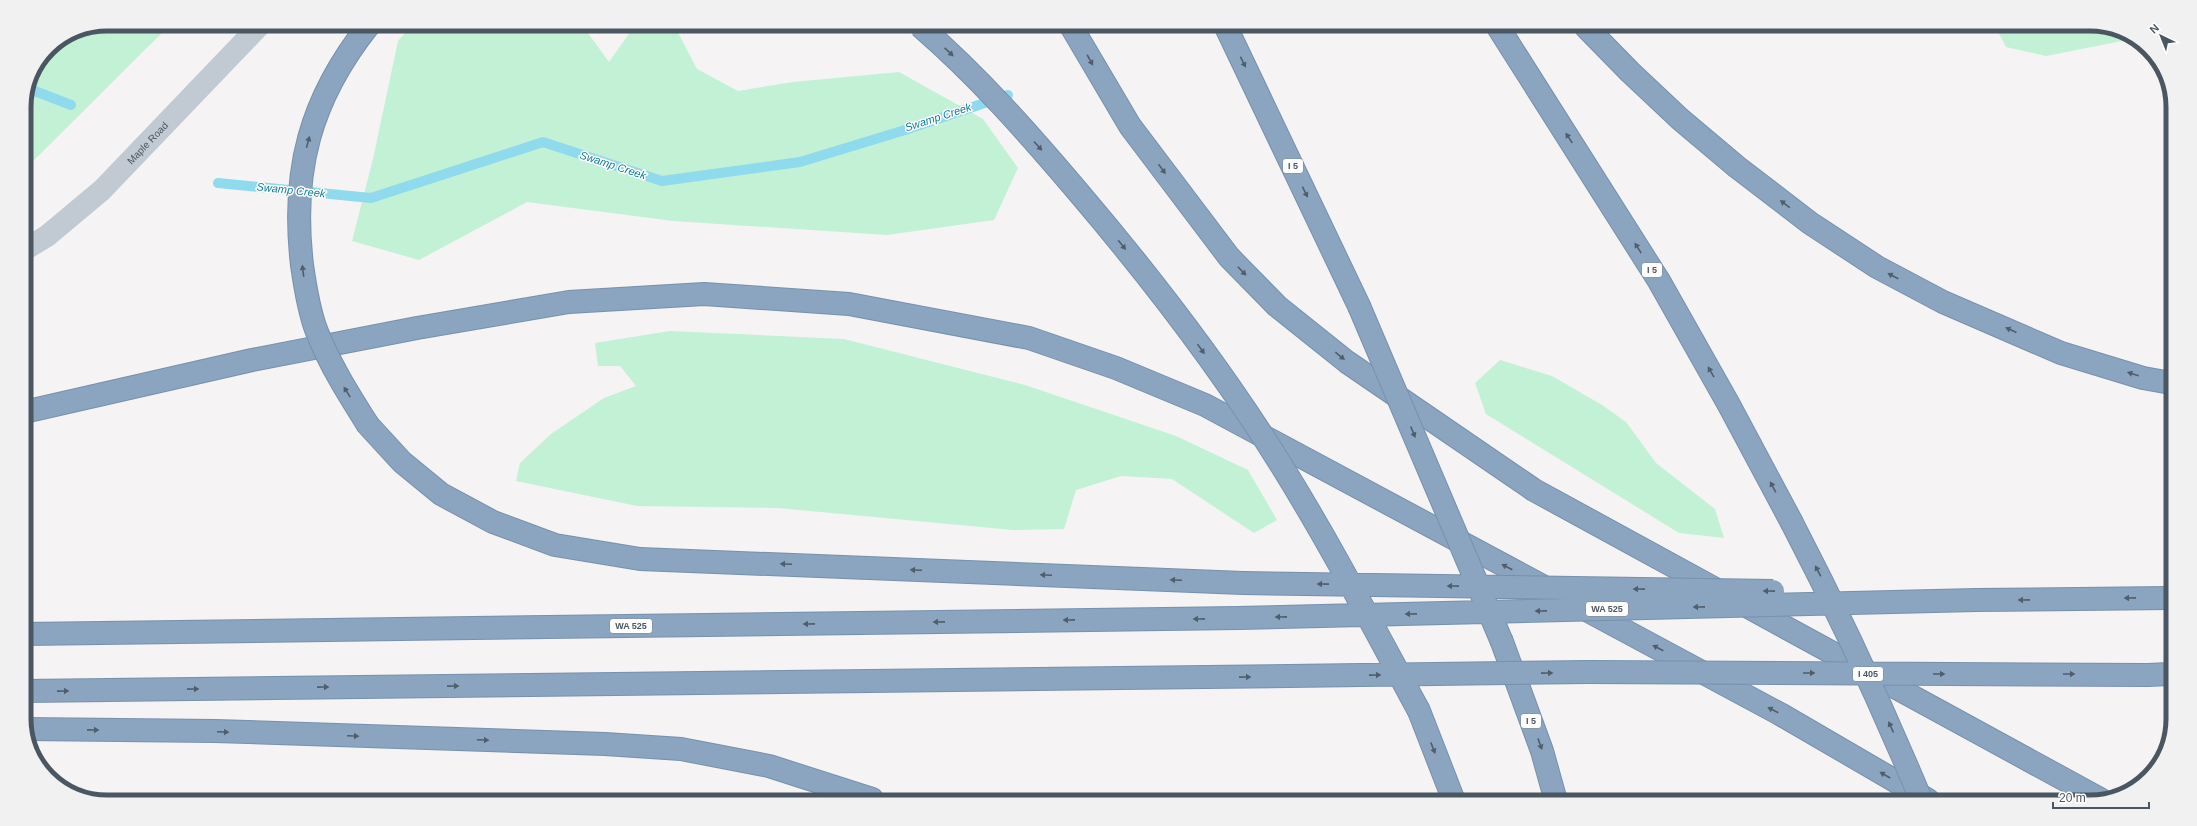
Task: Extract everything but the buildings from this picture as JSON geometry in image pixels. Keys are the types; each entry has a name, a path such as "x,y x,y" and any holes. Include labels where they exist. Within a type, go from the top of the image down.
{"highway":[{"path":"364,31 351,47 326,88 307,142 299,190 298,231 304,279 316,331 340,380 368,425 402,462 441,494 493,522 555,545 640,559 1243,582 1775,591 1976,600 2166,598"},
{"path":"925,31 976,78 1044,152 1162,294 1238,400 1282,467 1329,545 1419,711 1452,795"},
{"path":"1074,31 1130,126 1229,257 1277,306 1347,362 1534,490 2092,795"},
{"name":"I 5","path":"1228,31 1359,306 1502,642 1542,751 1554,795"},
{"name":"I 5","path":"1501,31 1659,281 1729,405 1836,607 1891,728 1919,795"},
{"path":"1590,31 1652,93 1737,167 1810,223 1877,267 1942,302 2061,353 2143,378 2166,382"},
{"path":"31,410 252,360 416,328 569,302 704,294 849,304 1029,338 1116,368 1205,405 1780,714 1919,795"},
{"name":"WA 525","path":"31,634 1238,618 1976,600"},
{"name":"I 405","path":"31,691 1588,672 2158,675"},
{"path":"32,729 215,731 605,744 681,749 769,766 860,795"}],"street":[{"name":"Maple Road","path":"31,246 47,236 102,190 254,31"}],"green space":[{"path":"164,31 31,163 32,92 41,69 53,53 74,39 92,32"},
{"path":"407,31 586,31 609,62 631,31 677,31 697,69 738,91 793,82 899,72 983,119 1018,168 994,220 887,235 673,221 527,202 419,260 352,241 373,159 398,41"},
{"path":"1998,31 2090,31 2114,35 2125,40 2046,56 2006,47"},
{"path":"670,331 844,339 1025,385 1176,436 1248,470 1277,520 1254,533 1172,479 1121,476 1076,490 1064,529 1013,530 778,508 637,506 516,481 520,463 551,434 604,398 636,386 620,366 598,366 595,343"},
{"path":"1500,360 1552,376 1602,405 1626,422 1656,463 1715,509 1724,538 1679,533 1486,414 1475,383"}],"waterway":[{"name":"Swamp Creek","path":"33,90 71,105"},
{"name":"Swamp Creek","path":"218,183 371,198 543,142 662,181 800,162 905,130 1008,95"}]}
